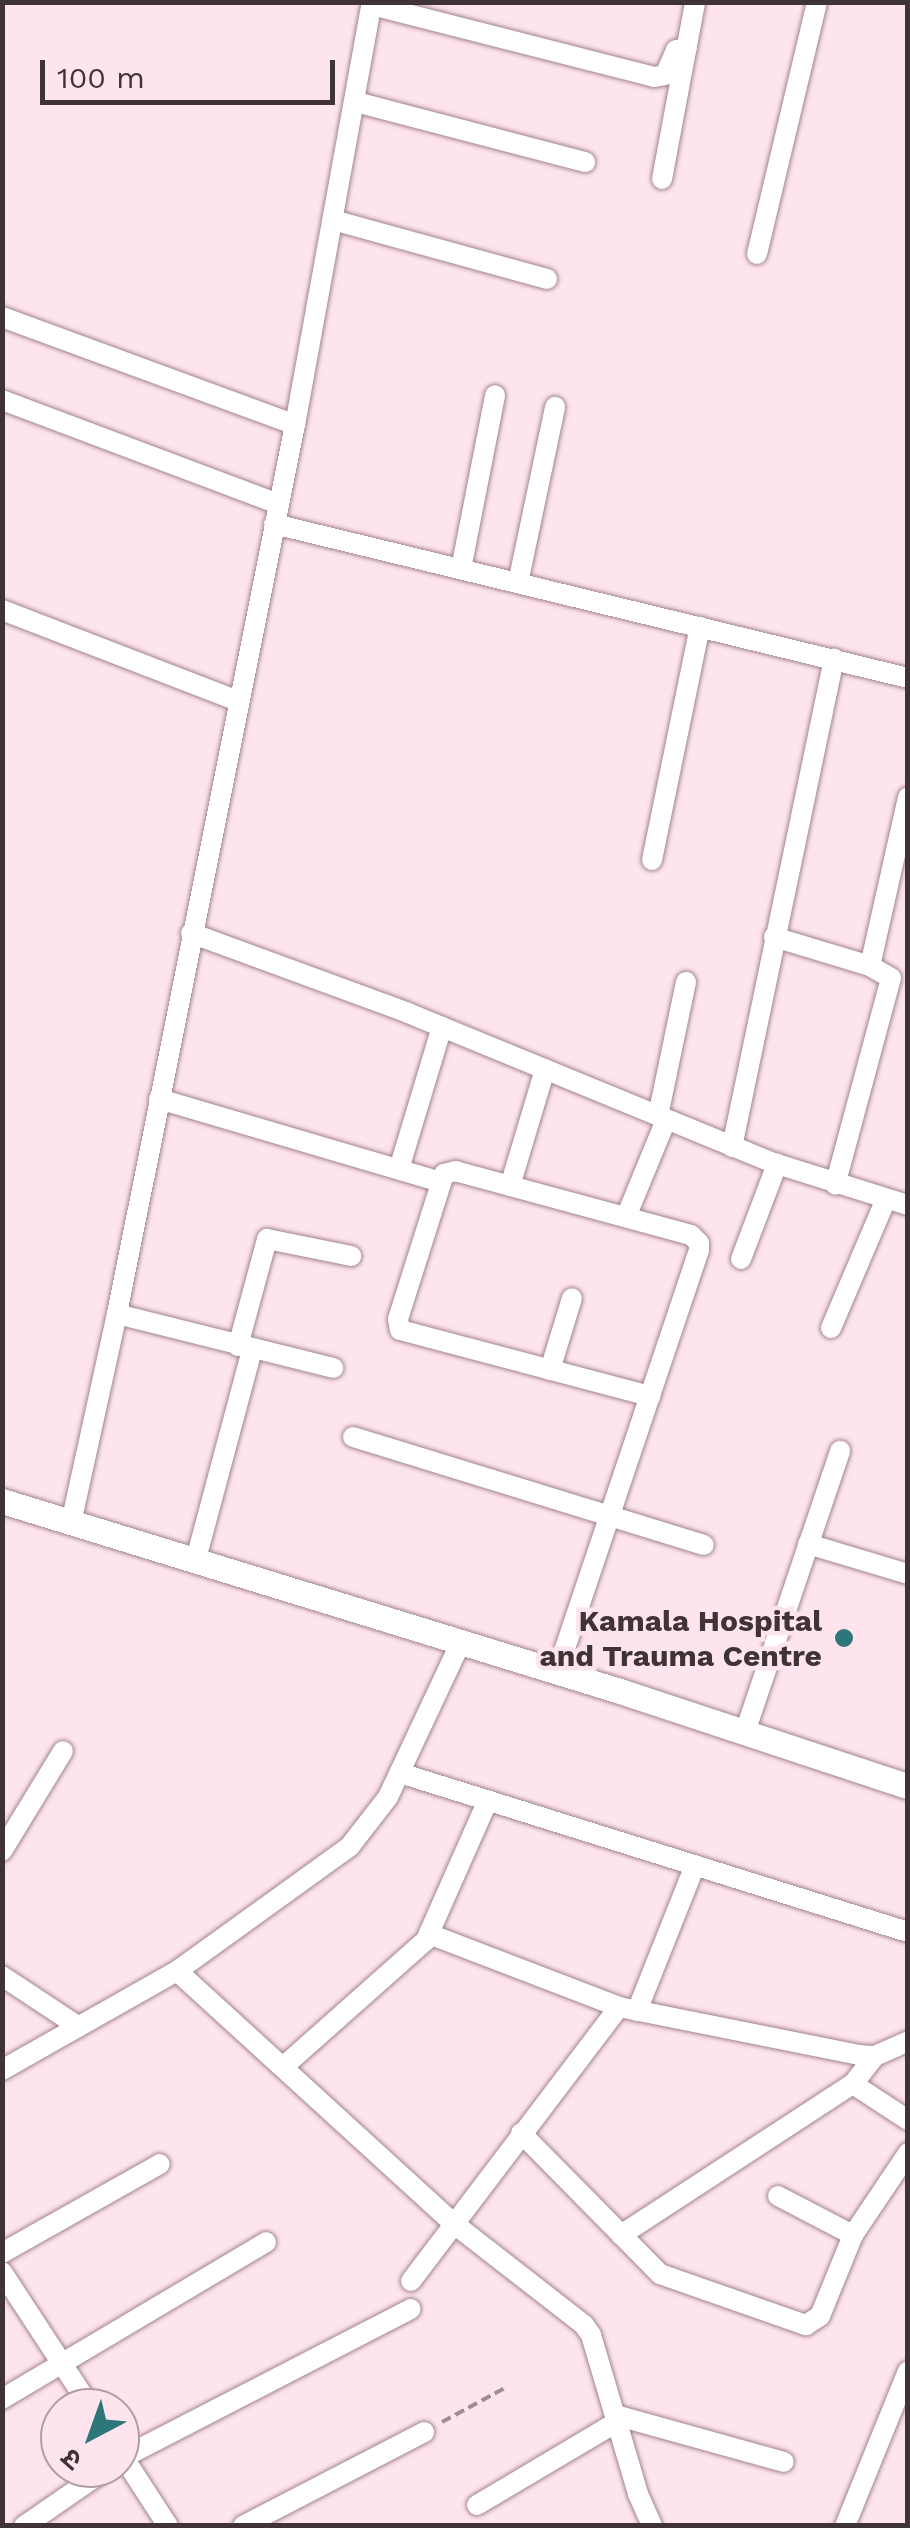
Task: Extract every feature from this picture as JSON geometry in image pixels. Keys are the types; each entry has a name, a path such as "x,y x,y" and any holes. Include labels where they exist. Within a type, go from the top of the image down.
{"main road":[{"path":"2,1501 557,1672 908,1786"}],"street":[{"path":"662,179 695,2"},
{"path":"757,254 817,2"},
{"path":"71,1522 117,1314 295,425 372,4 654,77 665,75 676,50 686,48"},
{"path":"356,102 585,162"},
{"path":"333,220 547,279"},
{"path":"2,317 295,425"},
{"path":"461,569 495,395"},
{"path":"2,400 276,514 461,569 908,678"},
{"path":"518,583 555,407"},
{"path":"2,610 238,701"},
{"path":"652,860 700,626"},
{"path":"732,1146 834,659"},
{"path":"870,966 908,797"},
{"path":"191,934 442,1027 777,1164 897,1202 831,1328"},
{"path":"774,937 888,973 893,984 835,1185"},
{"path":"626,1217 662,1118 686,982"},
{"path":"399,1169 442,1027"},
{"path":"510,1186 545,1070"},
{"path":"159,1099 441,1182"},
{"path":"741,1260 777,1164"},
{"path":"557,1672 650,1396 699,1243 691,1235 456,1171 444,1174 398,1319 400,1330 650,1396"},
{"path":"196,1560 268,1239 351,1256"},
{"path":"550,1370 572,1298"},
{"path":"117,1314 333,1368"},
{"path":"353,1437 704,1546"},
{"path":"745,1732 840,1451"},
{"path":"808,1544 908,1574"},
{"path":"2,2070 177,1971 350,1846 368,1826 400,1773 461,1642"},
{"path":"2,1851 63,1751"},
{"path":"400,1773 908,1932"},
{"path":"283,2068 415,1953 429,1934 488,1800"},
{"path":"411,2280 521,2133 628,2009 695,1865"},
{"path":"429,1934 628,2009 876,2056"},
{"path":"177,1971 453,2224 592,2335 652,2526"},
{"path":"2,1976 79,2028"},
{"path":"621,2235 853,2084 876,2056 908,2041"},
{"path":"853,2084 908,2120"},
{"path":"521,2133 652,2267 670,2278 806,2325 820,2316 852,2235 908,2153"},
{"path":"2,2253 160,2164"},
{"path":"778,2196 852,2235"},
{"path":"2,2400 266,2242"},
{"path":"2,2272 78,2388"},
{"path":"140,2448 411,2309"},
{"path":"848,2525 908,2371"},
{"path":"477,2505 616,2418 784,2462"},
{"path":"244,2526 424,2432"},
{"path":"24,2526 77,2488"},
{"path":"140,2488 168,2526"}],"path":[{"path":"424,2432 505,2388"}],"place":[{"name":"Kamala Hospital and Trauma Centre","path":"844,1638"}]}
